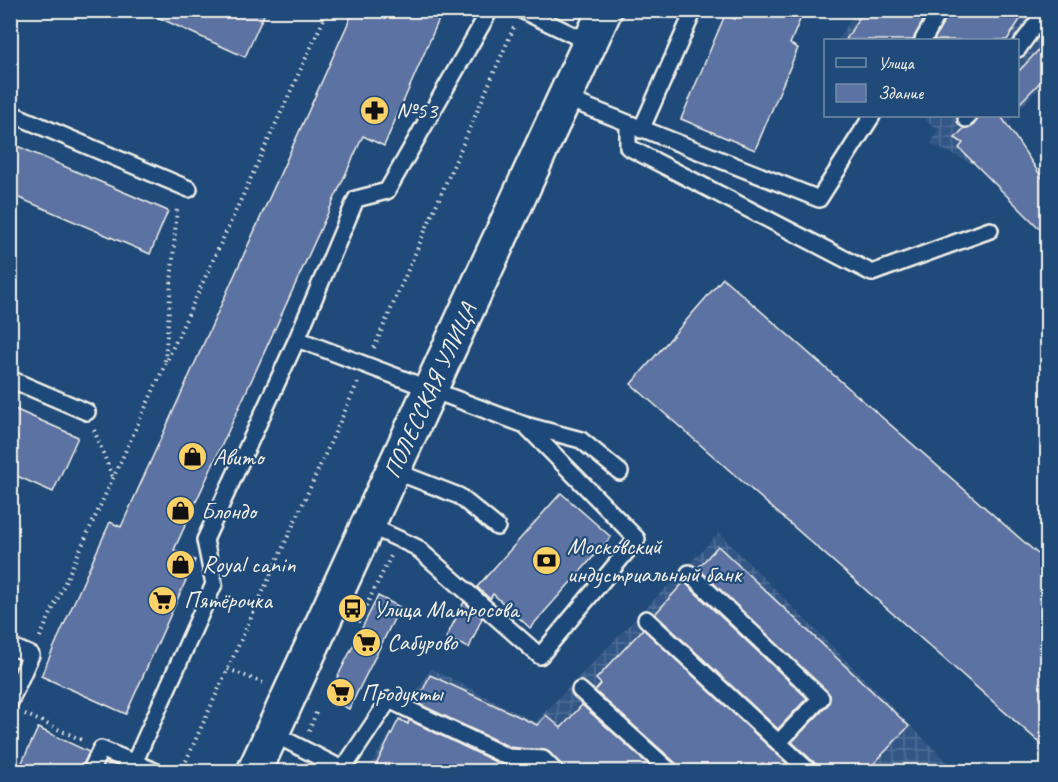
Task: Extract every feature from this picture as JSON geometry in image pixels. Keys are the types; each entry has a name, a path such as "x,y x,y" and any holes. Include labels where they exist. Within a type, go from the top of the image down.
{"street":[{"name":"ПОЛЕССКАЯ УЛИЦА","path":"254,771 605,10"}],"lane":[{"path":"135,761 214,584 205,540 297,339 356,199 387,191 490,10"},
{"path":"694,10 635,127 628,147 872,273 990,230"},
{"path":"924,39 940,10"},
{"path":"1019,47 1046,10"},
{"path":"521,11 590,43"},
{"path":"565,98 819,199 871,117"},
{"path":"10,113 184,187"},
{"path":"297,339 525,426 582,440 620,472"},
{"path":"10,379 87,412"},
{"path":"368,525 416,547 540,656 637,539 525,426"},
{"path":"392,470 459,496 497,527"},
{"path":"689,573 821,698 779,742"},
{"path":"646,618 810,771"},
{"path":"10,646 31,655 16,707"},
{"path":"580,690 671,771"},
{"path":"272,733 345,770 389,700 508,757 543,759 556,771"},
{"path":"90,771 101,749 157,771"}],"path":[{"path":"31,655 328,10"},
{"path":"181,771 366,366 521,11"},
{"path":"165,364 184,187"},
{"path":"87,412 113,478"},
{"path":"353,632 399,539"},
{"path":"16,707 101,749"},
{"path":"302,748 319,707"}],"shaded area":[{"path":"856,11 1047,11 1047,79 1019,110 1019,39 839,39"},
{"path":"921,117 1012,117 975,165 931,144 938,129"},
{"path":"719,533 956,771 366,772 431,668 535,722"}],"building":[{"path":"142,10 266,10 245,57"},
{"path":"354,10 443,10 384,146 363,136 174,550 195,560 126,714 41,676 110,522 121,527"},
{"path":"738,10 804,10 790,44 798,48 755,150 681,119 725,15 735,19"},
{"path":"863,10 929,10 914,39 847,39"},
{"path":"950,10 1026,10 1008,39 935,39"},
{"path":"1047,41 1047,75 1019,104 1019,71"},
{"path":"978,117 1002,117 1047,185 1047,236 959,148 963,143 955,138 964,128 973,126"},
{"path":"10,143 168,211 150,254 10,194"},
{"path":"723,278 1047,562 1047,749 631,384"},
{"path":"10,407 78,437 53,492 10,473"},
{"name":"Московский индустриальный банк","path":"561,493 611,537 530,628 493,594 490,599 477,587"},
{"path":"718,546 909,726 867,771 819,771 817,765 792,742 828,705 830,695 698,568"},
{"path":"684,582 807,698 778,729 655,614"},
{"path":"378,596 400,607 349,709 327,698"},
{"path":"464,602 482,618 469,648 446,638"},
{"path":"643,629 795,771 680,771 678,765 595,691 601,684 596,679"},
{"path":"430,675 537,725 546,715 561,728 582,705 656,771 566,771 549,752 510,747 417,703"},
{"path":"399,719 408,724 409,720 504,766 542,771 373,771"},
{"path":"38,728 89,752 80,771 18,771"},
{"path":"106,762 130,771 101,771"}],"place":[{"name":"№53","path":"375,110"},
{"name":"Авито","path":"192,457"},
{"name":"Блондо","path":"180,511"},
{"name":"Московский индустриальный банк","path":"546,560"},
{"name":"Royal canin","path":"181,564"},
{"name":"Пятёрочка","path":"163,600"},
{"name":"Улица Матросова","path":"352,609"},
{"name":"Сабурово","path":"366,642"},
{"name":"Продукты","path":"340,693"}]}
